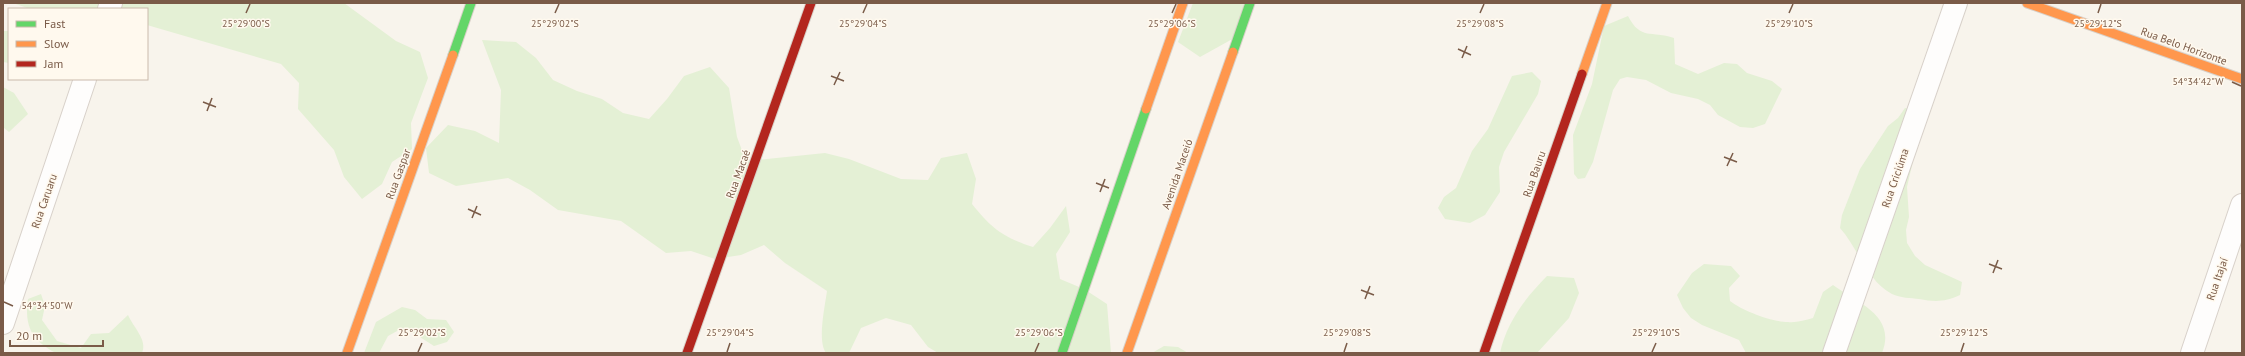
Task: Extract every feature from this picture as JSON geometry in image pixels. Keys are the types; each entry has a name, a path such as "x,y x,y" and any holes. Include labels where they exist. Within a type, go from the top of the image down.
{"street":[{"name":"Rua Gaspar","path":"347,353 471,3"},
{"name":"Rua Macaé","path":"687,353 811,3"},
{"path":"1062,353 1183,3"},
{"name":"Avenida Maceió","path":"1126,353 1250,3"},
{"name":"Rua Bauru","path":"1484,353 1607,3"},
{"name":"Rua Criciúma","path":"1834,353 1956,3"},
{"name":"Rua Belo Horizonte","path":"2027,3 2242,79"},
{"name":"Rua Caruaru","path":"3,323 85,80"},
{"name":"Rua Itajaí","path":"2192,353 2242,205"}],"green space":[{"path":"13,3 344,3 396,41 420,52 428,78 411,123 412,149 392,162 382,184 362,199 344,177 334,150 298,109 299,83 281,64 148,25 148,8 27,8"},
{"path":"1193,3 1244,3 1236,37 1200,57 1178,42"},
{"path":"1628,16 1637,29 1642,32 1674,38 1675,64 1698,74 1724,63 1737,64 1747,73 1772,81 1782,89 1765,124 1753,128 1740,127 1718,115 1710,105 1698,99 1671,93 1646,80 1627,77 1620,79 1613,90 1593,162 1585,178 1578,179 1574,174 1573,135 1592,84 1604,26"},
{"path":"3,31 8,31 8,63 3,62"},
{"path":"482,40 516,42 536,58 553,80 577,91 602,99 623,113 649,119 667,99 684,76 710,67 729,88 737,137 746,161 825,153 849,159 901,179 928,180 941,158 967,153 976,179 972,204 992,226 1006,236 1033,247 1050,228 1066,206 1070,232 1056,254 1060,279 1084,289 1107,304 1111,353 938,353 928,347 911,325 886,318 861,328 849,353 826,353 823,348 822,332 827,291 785,263 764,245 741,255 715,259 691,251 666,253 621,221 558,210 530,190 508,178 456,186 429,173 426,148 448,125 475,131 499,143 501,90"},
{"path":"1532,72 1541,81 1538,94 1504,152 1499,167 1500,192 1485,215 1470,223 1445,219 1438,208 1444,197 1456,188 1472,151 1488,129 1512,76"},
{"path":"3,87 14,93 28,114 9,132 3,127"},
{"path":"1905,108 1919,111 1918,139 1907,187 1909,217 1906,230 1907,243 1915,256 1925,265 1962,282 1960,295 1940,301 1902,297 1892,294 1883,288 1869,273 1840,228 1842,215 1860,169 1888,126 1898,118"},
{"path":"1704,264 1731,266 1740,276 1729,288 1730,301 1758,315 1781,322 1794,322 1813,318 1823,292 1833,285 1863,304 1879,320 1884,329 1885,340 1882,353 1746,353 1739,340 1702,325 1691,318 1683,308 1677,295 1692,273"},
{"path":"1547,276 1574,278 1579,293 1569,318 1537,353 1500,353 1507,331 1518,311"},
{"path":"41,294 45,306 42,320 57,341 81,348 91,334 109,333 128,315 142,338 142,353 56,353 36,338 29,325 27,317 28,299"},
{"path":"402,307 415,310 427,319 446,320 454,332 447,342 434,346 412,332 399,330 388,336 379,353 364,353 376,322"},
{"path":"1164,346 1178,347 1188,353 1152,353"}],"traffic: fast":[{"path":"453,55 471,3"},
{"path":"1233,52 1250,3"},
{"path":"1062,353 1146,109"}],"traffic: slow":[{"path":"1146,109 1183,3"},
{"path":"1582,74 1607,3"},
{"path":"2027,3 2242,79"},
{"path":"1127,353 1233,52"},
{"path":"347,353 453,55"}],"traffic: jam":[{"path":"687,353 811,3"},
{"path":"1484,353 1582,74"}]}
